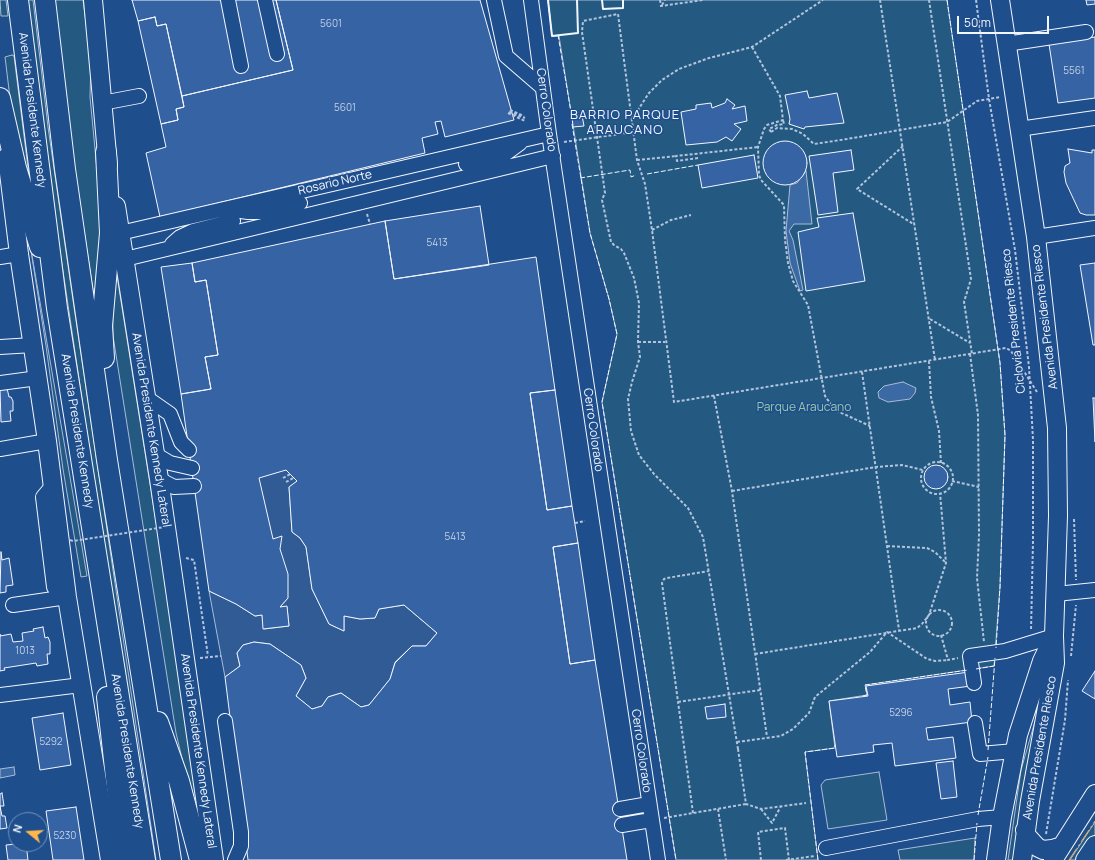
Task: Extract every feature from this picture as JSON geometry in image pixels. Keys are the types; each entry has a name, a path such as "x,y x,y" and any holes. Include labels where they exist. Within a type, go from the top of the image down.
{"highway":[{"name":"Avenida Presidente Kennedy","path":"18,0 57,308 145,860"},
{"name":"Avenida Presidente Kennedy","path":"45,0 65,169 107,460 171,860"},
{"path":"0,98 16,168 57,308"},
{"path":"106,152 110,233 102,326 107,460"},
{"path":"103,598 109,724 127,860"},
{"path":"142,676 179,780 200,860"}],"main road":[{"name":"Avenida Presidente Kennedy Lateral","path":"93,0 106,152 147,398 214,860"},
{"name":"Avenida Presidente Riesco","path":"1000,0 1036,237 1054,394 1058,493 1054,636 1055,663 1025,830 1022,860"},
{"path":"0,104 19,254 53,485 64,598 81,685 110,860"},
{"name":"Avenida Presidente Riesco","path":"996,860 1002,817 1015,751 1028,702 1042,661 1054,636"},
{"path":"1025,830 1027,836 1037,847 1043,850 1052,850 1057,853 1095,794"},
{"path":"1085,860 1095,844"}],"street":[{"path":"228,0 241,66"},
{"path":"266,0 277,54"},
{"path":"494,0 506,56 543,88"},
{"name":"Cerro Colorado","path":"531,0 551,145 658,860"},
{"path":"1006,44 1086,32"},
{"path":"102,103 139,96"},
{"path":"1019,128 1095,118"},
{"path":"466,164 505,154 523,140"},
{"name":"Rosario Norte","path":"120,233 523,140 551,145"},
{"name":"Rosario Norte","path":"125,259 461,178 551,145"},
{"path":"396,184 438,176 461,178"},
{"path":"226,208 257,212 300,203"},
{"path":"168,248 186,234 233,221"},
{"path":"1036,237 1095,228"},
{"path":"0,257 19,254"},
{"path":"0,347 33,345"},
{"path":"0,374 7,374 16,377 19,380"},
{"path":"0,383 38,378"},
{"path":"147,398 170,414 181,442 189,450"},
{"path":"0,449 47,441"},
{"path":"155,454 170,463 192,468"},
{"path":"159,479 174,487 194,486"},
{"path":"1056,594 1095,590"},
{"path":"13,605 64,598"},
{"path":"974,683 970,656 1005,652 1054,636"},
{"path":"0,695 81,685"},
{"path":"225,721 241,832 241,846 235,860"},
{"path":"975,723 980,754 1015,751"},
{"path":"620,809 649,804"},
{"path":"821,852 978,818 1002,817"},
{"path":"622,825 651,820"}],"path":[{"path":"660,0 661,6"},
{"path":"661,6 665,0"},
{"path":"699,0 700,5"},
{"path":"661,6 703,0"},
{"path":"632,120 649,92 662,80 678,69 709,58 752,47 822,0"},
{"path":"880,0 936,360"},
{"path":"929,0 971,278 964,302 978,415 979,487 977,578 985,654"},
{"name":"Ciclovía Presidente Riesco","path":"976,0 989,99 1015,250 1030,381 1033,541 1030,643"},
{"path":"746,804 710,571 703,537 691,514 677,496 648,467 636,449 630,423 628,399 640,357 638,342 638,293 624,253 621,249 614,245 610,239 602,200 605,193 582,32 584,20 618,14 637,160 645,184 652,230 665,342 674,402 1009,349 1039,394 1044,396 1054,394"},
{"path":"752,47 780,96 784,124 777,125 769,129 771,132 777,128 792,129 803,134 814,144 947,122 977,101 1014,95"},
{"path":"525,118 509,112 525,118"},
{"path":"783,120 767,125 762,134 758,147 759,177 784,205 788,263 793,281 808,306 820,379 825,396 829,404 836,410 870,426"},
{"path":"551,145 634,132"},
{"path":"903,146 857,189 915,225"},
{"path":"637,160 758,147"},
{"path":"676,156 677,161 698,158"},
{"path":"652,230 671,220 691,215"},
{"path":"929,318 970,343"},
{"path":"638,342 665,342"},
{"path":"929,361 931,397 939,431 941,463"},
{"path":"862,372 899,630"},
{"path":"714,396 732,491 767,737"},
{"path":"931,463 941,463 946,464 952,472 952,481 948,489 940,493 930,492 926,489 921,480 923,470 931,463"},
{"path":"732,491 876,467 902,465 923,470"},
{"path":"283,478 290,474"},
{"path":"286,482 294,478"},
{"path":"952,481 979,487"},
{"path":"755,654 917,628 922,624 928,615 939,610 949,615 952,622 949,631 942,635 933,634 926,623 928,615 946,563 940,493"},
{"path":"575,523 585,521"},
{"path":"70,540 73,541 171,526"},
{"path":"887,546 927,548 935,552 946,563"},
{"path":"184,557 194,560 208,656"},
{"path":"693,813 663,581 666,578 710,571"},
{"path":"887,632 927,659 934,661 970,656"},
{"path":"738,749 736,741 781,736 793,729 809,713 815,697 870,652 887,632"},
{"path":"942,635 948,660"},
{"path":"185,661 208,656 221,656"},
{"path":"678,702 760,690"},
{"path":"651,820 746,804 761,809 806,803"},
{"path":"772,823 781,806"},
{"path":"718,809 726,860"},
{"path":"761,809 772,823 773,830"},
{"path":"762,860 758,832 785,828 789,860"},
{"path":"786,860 821,852"}],"green space":[{"path":"0,0 6,0 8,16 1,16"},
{"path":"28,0 33,0 48,127 156,860 151,860 111,594 45,150"},
{"path":"53,0 83,0 91,59 90,97 102,222 97,316 67,120"},
{"name":"Parque Araucano","path":"548,0 947,0 1000,363 1005,435 1000,587 994,666 865,685 867,695 829,701 835,748 805,752 818,860 676,860 602,402 617,334 609,299 590,233 559,36 552,36"},
{"path":"12,55 14,56 34,216 16,147 5,57"},
{"path":"28,232 87,576 81,577 63,469"},
{"path":"114,257 165,578 206,860 176,733 113,336 112,283"},
{"path":"1040,704 1018,860 1008,860 1021,770"},
{"path":"879,772 887,820 828,829 821,785 825,780"},
{"path":"1095,822 1095,842 1084,860 1070,860"},
{"path":"975,838 974,860 900,860 898,850"}],"shaded area":[{"path":"806,171 812,224 794,224 789,231 793,240 803,290 800,291 790,263 786,231 790,185 797,183"},
{"path":"903,382 916,388 915,393 910,399 888,402 879,398 878,392 884,386"},
{"path":"232,455 306,475 289,487 292,532 300,538 306,547 312,589 329,624 344,631 344,616 360,619 375,618 379,609 404,605 437,633 426,646 412,646 395,662 390,679 369,705 361,707 341,693 328,697 322,706 312,709 296,696 306,678 301,665 270,644 254,642 243,645 237,653 240,666 225,677 209,591 236,604 255,616 262,615 264,629 289,626 287,607 280,607 288,598 253,550"},
{"path":"14,767 15,775 0,778 0,769"}],"building":[{"path":"132,0 276,0 293,70 182,96 166,24 157,26 155,17 138,21"},
{"path":"276,0 480,0 514,120 445,137 441,121 435,122 438,134 422,138 425,153 160,217 146,153 166,147 161,124 178,120 176,109 184,107 182,96 293,70"},
{"path":"1086,0 1095,0 1095,4 1087,5"},
{"path":"155,17 157,26 166,24 184,107 176,109 178,120 161,124 138,21"},
{"path":"1095,37 1095,98 1058,103 1049,44"},
{"path":"807,91 809,98 837,93 844,123 805,127 804,129 789,124 790,119 785,95"},
{"path":"727,99 735,105 732,109 745,106 747,121 734,124 741,129 732,141 726,137 717,142 686,145 681,112 696,109 696,105 711,103 712,108 725,103"},
{"path":"582,115 584,126 573,127 572,116"},
{"path":"781,141 789,141 801,147 807,159 807,167 801,179 789,185 781,185 769,179 763,167 763,159 769,147"},
{"path":"1068,149 1092,153 1092,150 1095,150 1095,215 1080,213 1066,183 1064,172 1065,166 1070,163"},
{"path":"851,150 854,170 833,173 838,212 818,215 809,156"},
{"path":"754,155 758,178 702,188 698,165"},
{"path":"480,206 489,265 394,279 385,221"},
{"path":"853,213 865,281 806,291 798,232 819,227 817,218"},
{"path":"385,221 394,279 536,257 555,390 530,393 547,510 572,506 578,543 553,547 570,664 595,660 627,860 248,860 225,677 240,666 237,653 243,645 254,642 270,644 301,665 306,678 296,696 312,709 322,706 328,697 341,693 361,707 369,705 390,679 395,663 412,646 426,646 437,633 404,605 379,609 375,618 360,619 344,616 344,631 329,624 312,589 306,547 300,538 292,532 289,487 297,481 286,470 259,478 273,539 282,536 280,549 288,574 288,598 280,607 287,606 289,626 263,629 262,615 255,616 236,604 209,591 181,394 211,389 205,357 218,355 206,280 195,282 192,263"},
{"path":"192,263 195,282 206,280 218,355 205,357 211,389 181,394 161,267"},
{"path":"1095,263 1095,345 1093,345 1080,265"},
{"path":"7,388 9,397 11,397 13,401 13,411 10,411 11,421 1,422 0,389"},
{"path":"555,390 572,506 547,510 530,393"},
{"path":"1093,398 1095,398 1095,442"},
{"path":"936,465 944,469 948,477 944,485 936,489 928,485 924,477 928,469"},
{"path":"578,543 595,660 570,664 553,547"},
{"path":"1,552 2,560 9,558 13,585 6,586 6,592 0,593"},
{"path":"43,627 45,638 48,637 50,642 50,654 47,654 48,664 37,666 36,663 4,668 5,670 0,671 0,636 11,634 13,642 23,641 22,633 34,631 33,629"},
{"path":"1095,671 1095,699 1082,691"},
{"path":"969,672 971,686 948,689 950,705 970,702 972,722 926,728 928,740 953,737 956,758 895,766 892,743 873,745 874,752 837,757 829,701 868,696 866,686"},
{"path":"725,704 726,717 707,719 705,707"},
{"path":"63,713 71,765 40,770 32,718"},
{"path":"953,761 957,797 941,799 936,763"},
{"path":"2,793 4,806 0,806 0,794"},
{"path":"0,806 2,816 5,816 7,828 0,829"},
{"path":"76,807 84,860 53,860 48,825 48,812 46,811"},
{"path":"6,845 8,845 8,852 27,852 28,860 8,860"}],"fence":[{"path":"548,0 552,36 558,35 572,118"},
{"path":"947,0 1000,363 1005,435 1000,587 996,648"},
{"path":"572,124 590,233 609,299 617,334 602,402 676,860"},
{"path":"647,174 698,165"},
{"path":"580,178 630,170 631,177 636,175"},
{"path":"988,750 995,658"},
{"path":"976,669 994,666"},
{"path":"863,696 867,695 865,685 968,670"},
{"path":"818,860 805,752 835,748 835,745"},
{"path":"978,815 988,757"},
{"path":"974,860 977,823"}],"wall":[{"path":"548,0 552,36 578,33 577,0"},
{"path":"602,0 603,9 623,8 623,0"}],"power":[{"path":"1069,860 1095,821"}],"district":[{"name":"BARRIO PARQUE ARAUCANO","path":"625,122"}]}
